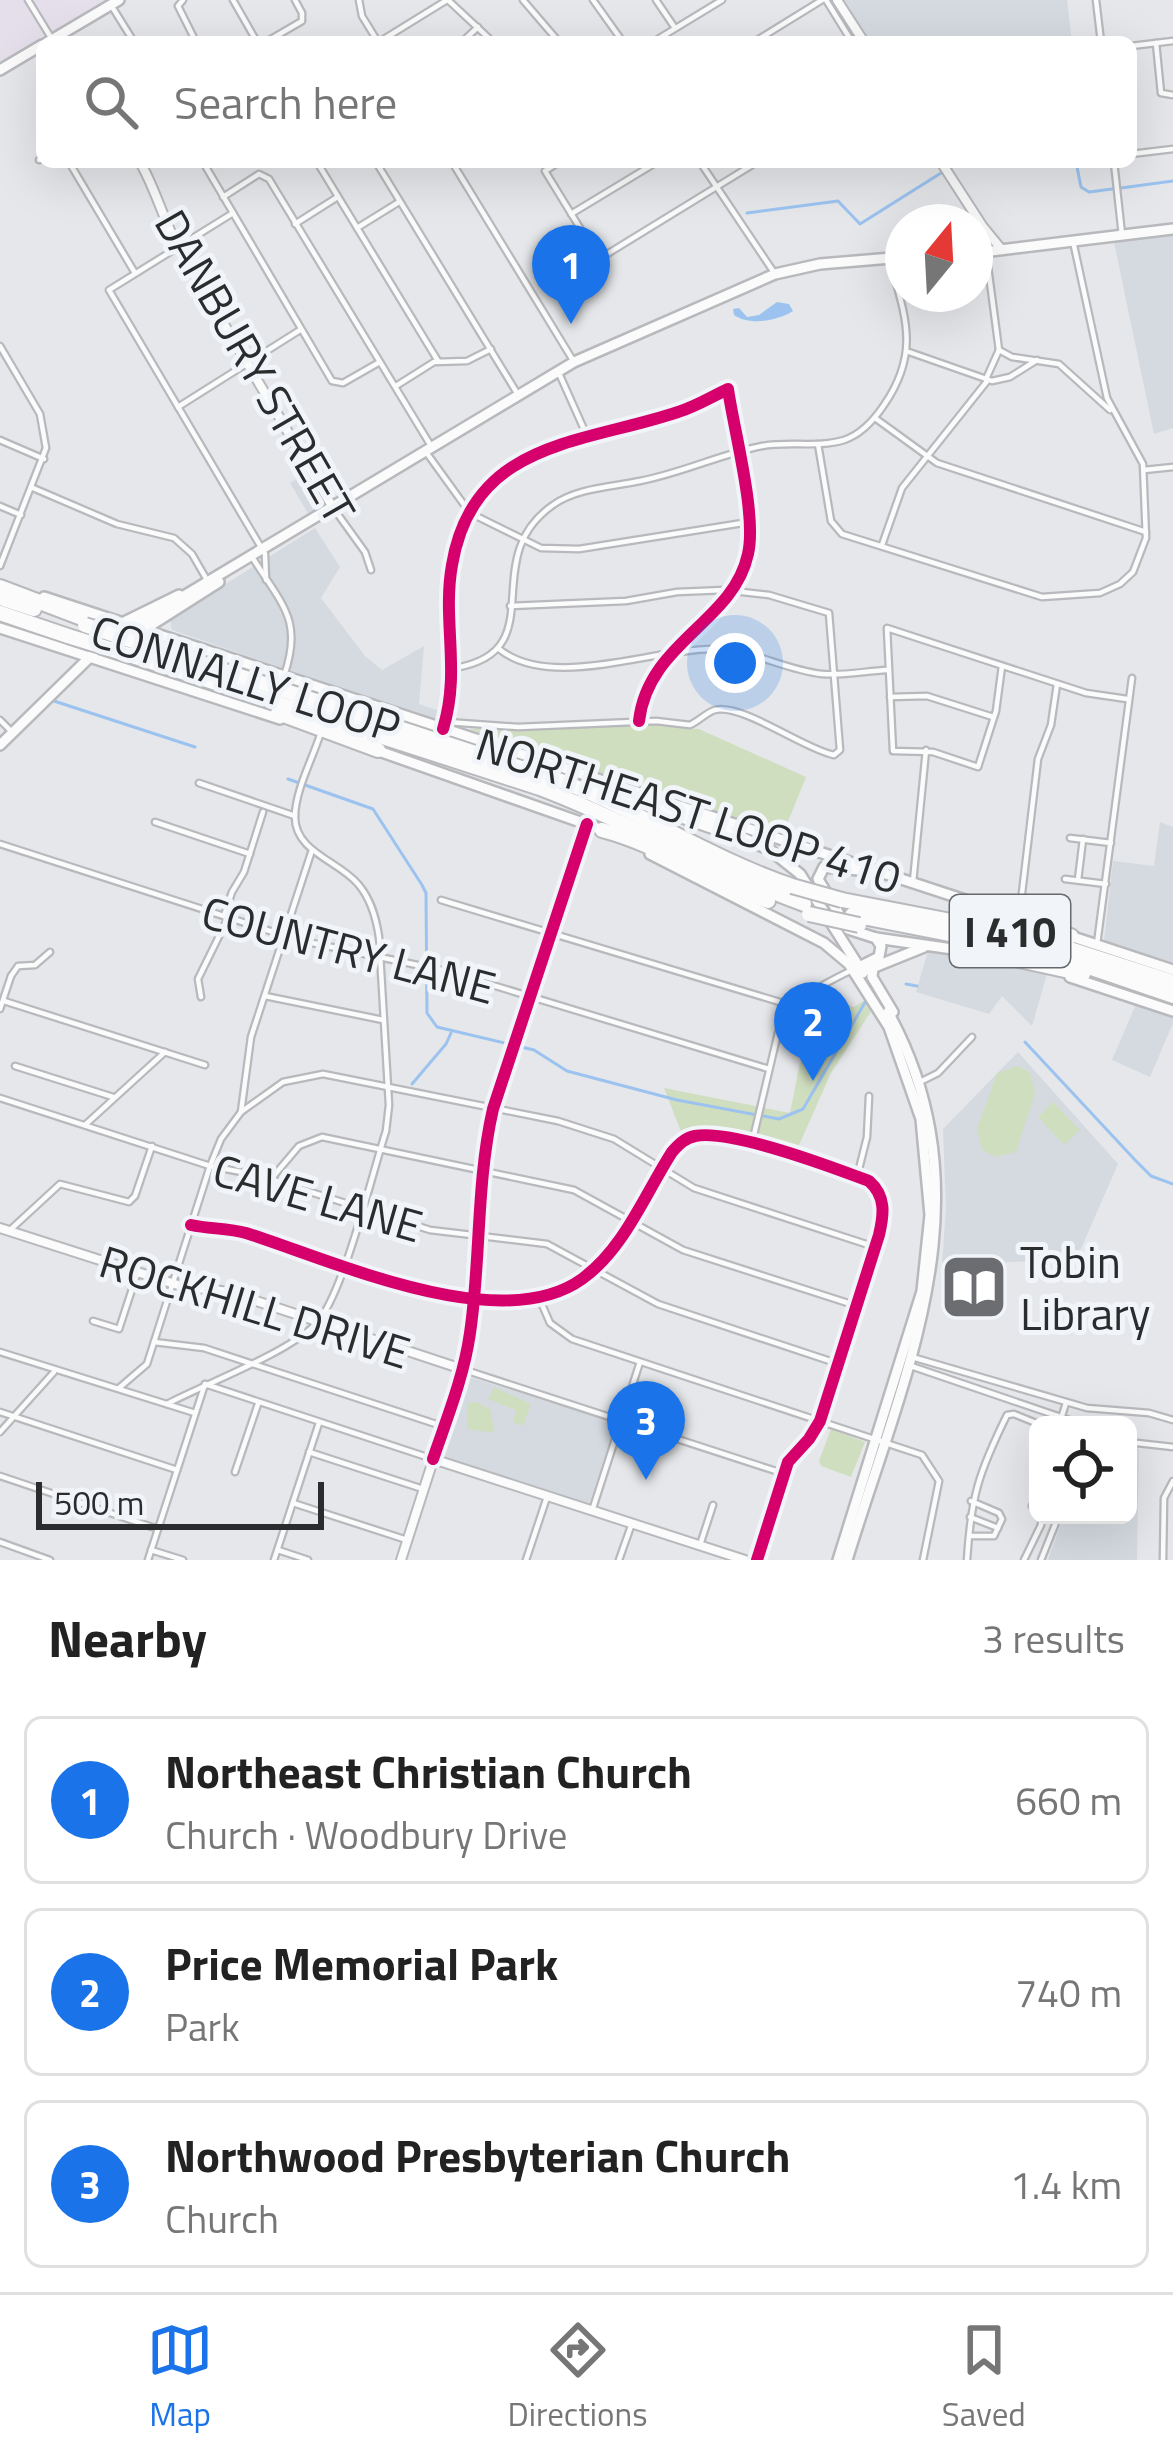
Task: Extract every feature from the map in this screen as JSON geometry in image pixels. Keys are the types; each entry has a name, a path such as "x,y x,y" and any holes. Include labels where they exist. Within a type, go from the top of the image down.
{"highway":[{"path":"0,585 86,623"},
{"name":"CONNALLY LOOP","path":"0,598 164,642 594,794 727,860 792,886 1029,936 1170,991"},
{"name":"CONNALLY LOOP","path":"0,613 69,643 145,660 587,805 806,909"},
{"path":"145,660 200,686 378,750"},
{"path":"478,752 605,788 724,830"},
{"path":"594,827 646,844 746,893 806,909"},
{"path":"842,900 988,917 1071,936"},
{"name":"I 410","path":"806,909 1047,953 1170,991"},
{"path":"1006,957 1170,991"}],"main road":[{"path":"68,36 115,2"},
{"path":"0,70 36,49"},
{"path":"993,251 1173,229"},
{"path":"61,687 93,658 574,362 775,274 885,258"},
{"path":"119,622 162,600 210,584 264,551"},
{"path":"0,585 105,617 136,633"},
{"path":"136,633 188,593"},
{"path":"124,668 122,655 144,638 164,642 161,626 165,616"},
{"path":"69,643 85,647 110,629 105,617"},
{"name":"NORTHEAST LOOP 410","path":"0,628 69,643 93,658 378,750 594,827 810,936 861,970 929,945 1006,957 1173,1011"},
{"name":"NORTHEAST LOOP 410","path":"164,642 444,725 1173,967"},
{"path":"69,643 73,672"},
{"path":"0,745 93,658"},
{"path":"632,790 787,861 800,874 861,970 915,1083"},
{"path":"896,877 835,865 824,867 818,879 848,929 929,945"},
{"path":"810,936 827,934 826,914"},
{"path":"861,970 879,957 876,938"},
{"path":"838,1560 908,1360 926,1291 932,1232 930,1154 905,1045 898,1020 872,977 861,970"},
{"path":"847,1560 881,1440"}],"street":[{"path":"28,0 44,36"},
{"path":"183,0 178,13 192,36"},
{"path":"233,0 254,36"},
{"path":"276,36 302,21 295,0"},
{"path":"359,0 362,16 375,36"},
{"path":"389,36 448,0 487,36"},
{"path":"524,0 554,36"},
{"path":"593,0 619,36"},
{"path":"656,0 675,28"},
{"path":"764,36 824,0 849,36"},
{"path":"837,0 860,36"},
{"path":"1096,0 1100,36"},
{"path":"662,36 720,1"},
{"path":"115,2 131,36"},
{"path":"468,36 478,27"},
{"path":"1137,45 1173,41"},
{"path":"1156,43 1162,95 1173,95"},
{"path":"1137,153 1173,149"},
{"path":"73,168 135,273"},
{"name":"DANBURY STREET","path":"143,168 178,247 334,509 365,552 371,570"},
{"path":"206,168 336,384 380,361"},
{"path":"321,168 438,361"},
{"path":"380,168 518,395"},
{"path":"456,168 574,362"},
{"path":"550,168 545,171 598,259 747,168"},
{"path":"572,214 647,168"},
{"path":"704,168 775,274"},
{"path":"945,168 967,204"},
{"path":"1115,168 1122,235"},
{"path":"223,197 259,174 266,176 470,513 524,541 565,550 749,522"},
{"path":"296,224 339,197"},
{"path":"357,228 400,201"},
{"path":"233,213 109,290 264,551 266,580"},
{"path":"993,240 1002,250"},
{"path":"1073,241 1113,413"},
{"path":"454,668 476,664 500,649 511,628 513,566 542,514 565,498 685,471 767,445 818,444 851,437 874,418 900,381 908,352 904,312"},
{"path":"881,547 902,488 989,380 999,350 992,312"},
{"path":"178,407 301,329"},
{"path":"0,346 40,414 46,435 44,459 0,566"},
{"path":"396,386 438,361 466,361 491,349"},
{"path":"818,444 833,525 842,534 1034,596 1092,595 1120,584 1141,560 1146,532 1144,470 1137,451 1113,413 1066,368 999,350"},
{"path":"908,352 989,380 1010,377 1037,360"},
{"path":"558,371 587,436"},
{"path":"510,606 731,590 788,600 829,614 840,750 834,755 820,752 721,709 690,725 639,721 444,725 454,668 449,581 454,555 470,513 497,478 523,458 550,446 682,411 728,389 749,522 748,557 731,590 669,654 648,683 639,721"},
{"path":"874,418 928,458 1146,532"},
{"path":"0,440 44,459"},
{"path":"1144,470 1173,467"},
{"path":"33,488 117,524 174,538 192,554 210,584"},
{"path":"0,506 21,515"},
{"path":"254,560 293,631 284,676"},
{"path":"1003,666 978,767 926,750 893,751 887,628 1092,695 1127,699"},
{"path":"500,649 515,661 539,666 735,651 832,673 888,670"},
{"path":"1097,944 1132,679"},
{"path":"1019,918 1037,766 1051,724 1057,683"},
{"path":"890,698 927,696 993,718"},
{"path":"0,720 13,733"},
{"path":"167,1404 294,1340 318,1322 333,1296 388,1116 377,921 366,895 346,872 299,835 295,816 320,732"},
{"path":"913,883 926,750"},
{"path":"199,783 295,816"},
{"path":"201,997 199,979 263,812"},
{"path":"154,822 250,854"},
{"path":"401,1560 462,1369 483,1168 494,1109 594,827"},
{"path":"1070,838 1111,843"},
{"path":"1078,880 1083,839"},
{"name":"COUNTRY LANE","path":"0,844 284,936 432,968 769,1069"},
{"path":"241,1112 245,1059 313,850"},
{"path":"1065,879 1106,884"},
{"path":"441,900 793,1006"},
{"path":"0,1009 18,966 35,964 50,952"},
{"path":"752,1143 778,1033 793,1006 816,988 861,970"},
{"path":"0,972 11,976"},
{"path":"265,996 384,1020"},
{"path":"4,1001 205,1065"},
{"path":"915,1083 933,1077 972,1037"},
{"path":"85,1125 165,1052"},
{"path":"15,1066 115,1098"},
{"path":"119,1388 147,1364 221,1139 241,1112 277,1084 303,1076 334,1075 387,1084 596,1131 711,1194 875,1247"},
{"path":"857,1177 867,1137 868,1096"},
{"name":"CAVE LANE","path":"0,1098 430,1230 548,1244 658,1304 836,1363"},
{"path":"191,1225 238,1231 418,1289 473,1298 540,1298 594,1270 676,1147 695,1136 752,1143 876,1187 883,1214 820,1421 790,1457 757,1560"},
{"path":"271,1179 295,1150 314,1138 483,1168 574,1190 683,1250 855,1305"},
{"path":"4,1229 60,1184 129,1202 140,1186 152,1146"},
{"name":"ROCKHILL DRIVE","path":"4,1229 173,1284 229,1292 784,1473"},
{"path":"92,1321 119,1329 137,1271"},
{"path":"540,1298 547,1318 560,1333 922,1454 938,1478 923,1560"},
{"path":"154,1342 195,1346 444,1427"},
{"path":"0,1352 195,1414"},
{"path":"908,1360 1100,1410 1149,1413 1173,1420"},
{"path":"908,1360 1059,1416"},
{"path":"592,1511 640,1361"},
{"path":"0,1432 54,1372"},
{"path":"205,1384 745,1560"},
{"path":"148,1560 205,1384"},
{"path":"235,1472 258,1402"},
{"path":"1062,1416 1066,1402"},
{"path":"0,1412 177,1470"},
{"path":"967,1560 971,1501 979,1472 1007,1415 1029,1420"},
{"path":"274,1560 319,1422"},
{"path":"1137,1443 1173,1447"},
{"path":"309,1452 423,1490"},
{"path":"0,1476 158,1529"},
{"path":"1162,1560 1165,1490 1173,1480"},
{"path":"526,1560 548,1496"},
{"path":"969,1536 994,1536 1002,1520 999,1513 971,1501"},
{"path":"292,1503 408,1540"},
{"path":"700,1545 712,1505"},
{"path":"970,1517 998,1528"},
{"path":"619,1560 632,1523"},
{"path":"1024,1560 1036,1524"},
{"path":"1041,1560 1055,1524"},
{"path":"1164,1530 1173,1530"},
{"path":"0,1542 50,1560"},
{"path":"151,1550 183,1560"},
{"path":"278,1550 308,1560"}],"shaded area":[{"path":"0,0 106,0 44,36 36,36 36,41 0,62"},
{"path":"843,0 1067,0 1071,36 866,36"},
{"path":"1173,235 1173,428 1154,434 1114,242"},
{"path":"306,473 325,505 309,515 290,483"},
{"path":"315,528 340,567 321,598 365,656 382,670 424,646 419,704 443,712 440,722 172,630 170,619"},
{"path":"1160,822 1173,827 1173,963 1104,941 1113,861 1154,866"},
{"path":"928,951 1047,974 1032,1026 1002,996 989,1014 916,992"},
{"path":"1137,1002 1173,1013 1150,1077 1112,1060"},
{"path":"1018,1052 1118,1164 1076,1260 942,1264 943,1129"},
{"path":"466,1376 616,1423 589,1504 440,1455"},
{"path":"1139,1449 1137,1560 1048,1560 1061,1524 1137,1524"}],"green space":[{"path":"652,725 699,729 806,777 783,834 469,729"},
{"path":"865,1000 872,1010 831,1073 796,1152 724,1132 682,1134 664,1088 790,1113 809,1040 842,1003 854,1007"},
{"path":"1017,1066 1030,1072 1035,1093 1016,1152 995,1157 982,1150 977,1129 997,1073"},
{"path":"1053,1102 1080,1130 1064,1145 1038,1117"},
{"path":"494,1387 531,1404 523,1426 513,1422 516,1410 488,1399"},
{"path":"477,1402 491,1410 494,1433 467,1429 467,1403"},
{"path":"831,1429 865,1442 851,1477 821,1466"}],"water":[{"path":"777,302 789,304 793,311 764,321 734,315 733,309 739,308 747,317 759,315"}],"waterway":[{"path":"1077,168 1081,187 1089,192 1112,189"},
{"path":"747,213 838,201 860,224 941,173"},
{"path":"1121,188 1173,181"},
{"path":"54,701 195,747"},
{"path":"288,779 373,809 422,885 426,893 427,1013 437,1027 534,1050 567,1071 677,1100 779,1119 803,1109 867,999"},
{"path":"906,984 917,986"},
{"path":"412,1084 451,1033"},
{"path":"1025,1042 1151,1176 1173,1184"}],"cycle path":[{"path":"443,729 451,687 452,565 464,524 483,493 508,470 537,454 684,410 728,389 747,496 748,554 726,598 658,671 639,721"},
{"path":"433,1459 467,1349 493,1109 587,824"},
{"path":"191,1225 246,1233 416,1288 507,1300 548,1295 597,1267 622,1237 672,1152 691,1137 712,1135 757,1143 869,1181 882,1206 879,1235 820,1421 788,1462 757,1560"}],"place":[{"name":"Northeast Christian Church","path":"571,324"},
{"name":"Price Memorial Park","path":"813,1081"},
{"name":"Tobin Library","path":"974,1287"},
{"name":"Northwood Presbyterian Church","path":"646,1480"}]}
